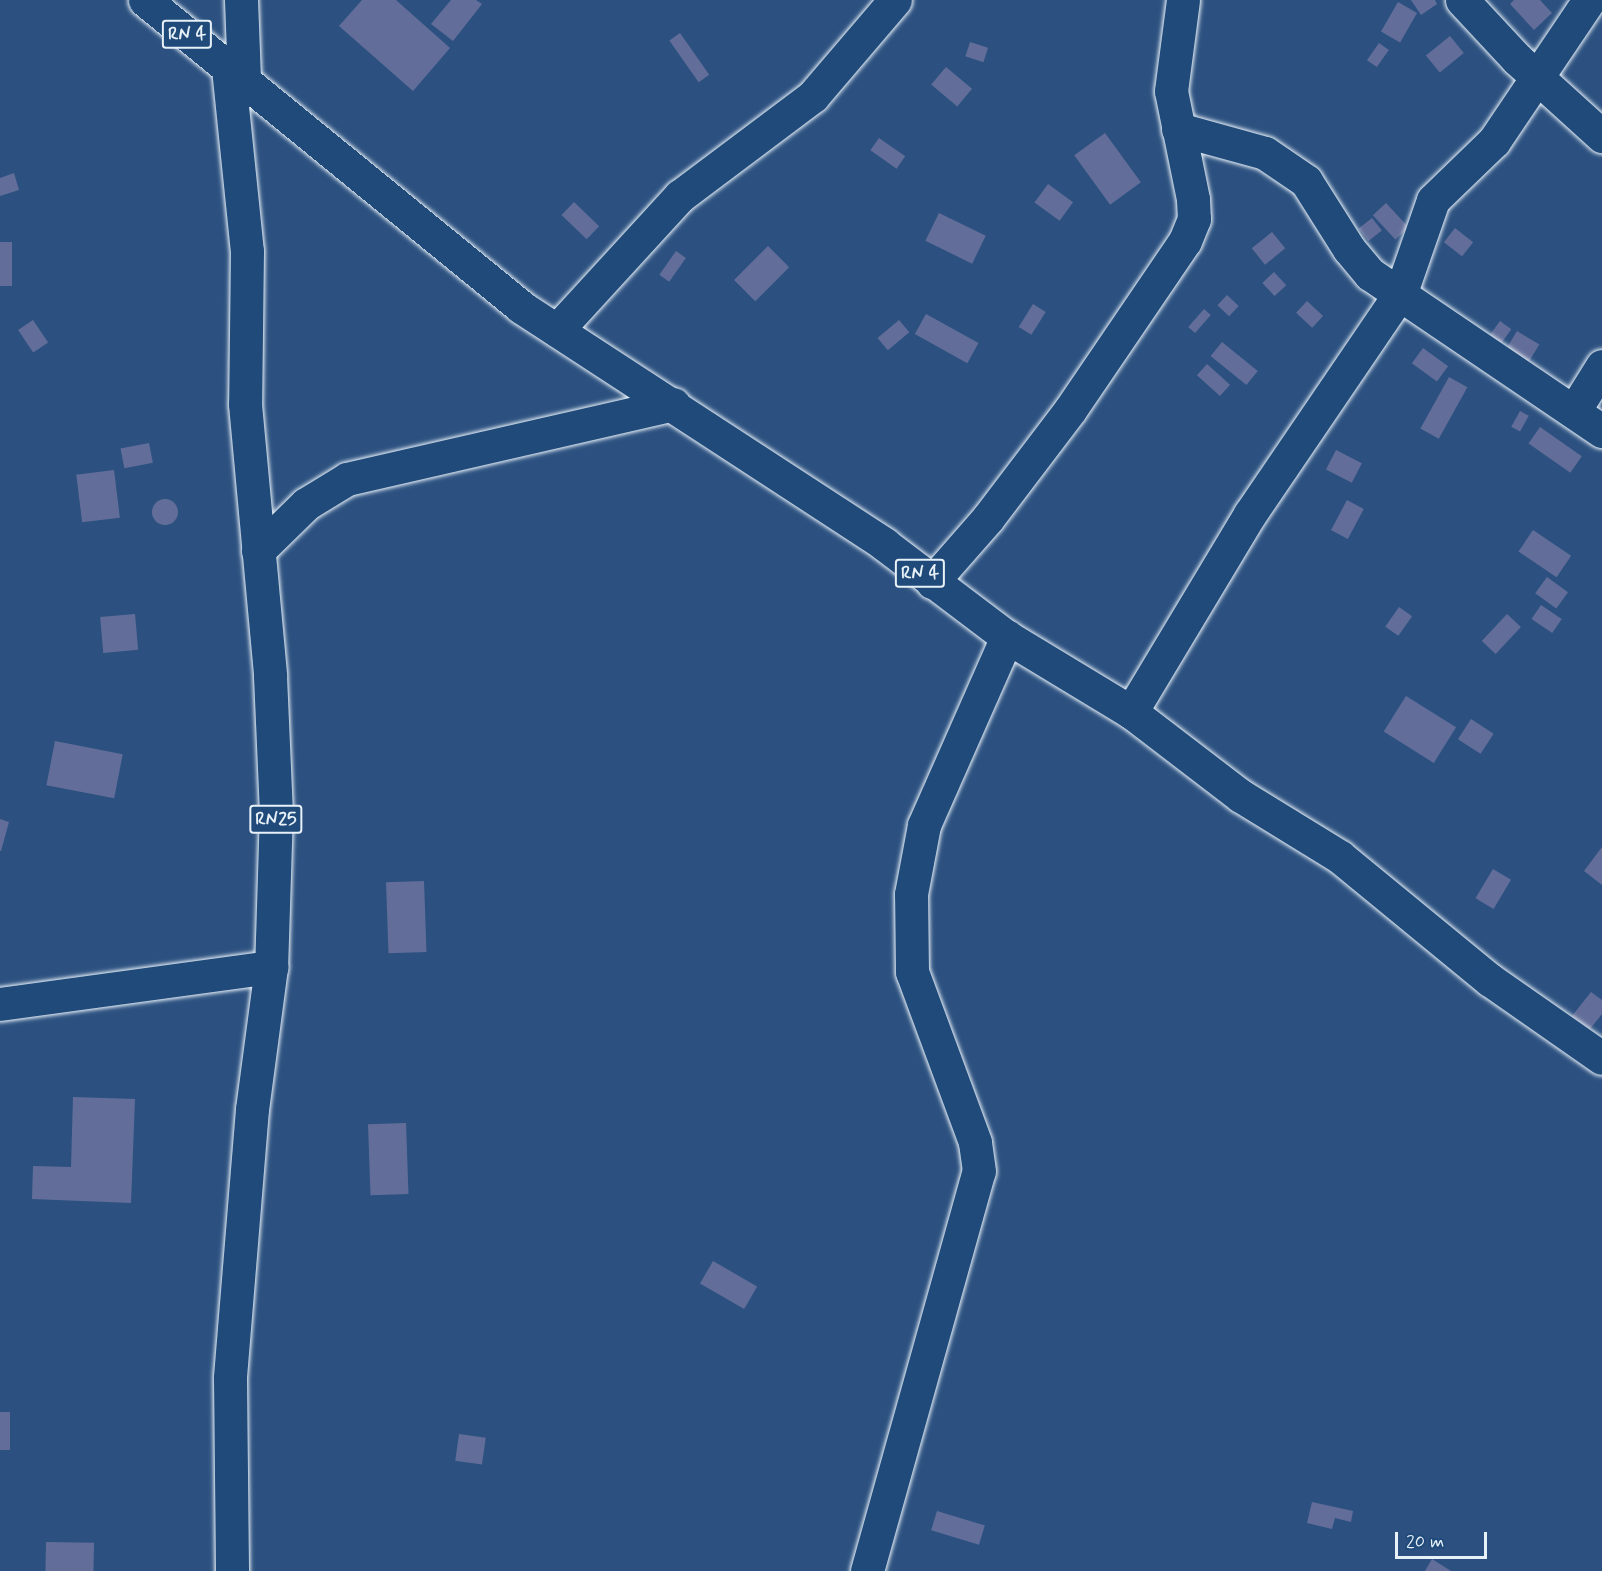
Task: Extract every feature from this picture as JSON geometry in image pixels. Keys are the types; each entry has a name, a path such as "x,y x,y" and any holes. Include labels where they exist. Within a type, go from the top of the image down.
{"main road":[{"name":"RN 4","path":"145,0 236,73 462,263 557,330 674,404 884,544 1007,637 1131,712 1241,796 1340,857 1490,980 1602,1058"},
{"path":"236,73 241,0"},
{"path":"557,330 680,196 813,96 895,0"},
{"path":"932,582 988,518 1070,410 1185,241 1194,219 1193,199 1171,91 1183,0"},
{"path":"1462,0 1538,77 1602,136"},
{"path":"1131,712 1250,514 1401,292 1433,200 1494,141 1589,0"},
{"name":"RN25","path":"232,1571 230,1378 252,1109 271,967 276,811 245,404 247,251 236,73"},
{"path":"1178,129 1265,153 1306,180 1356,257 1370,274 1401,292 1602,431"},
{"path":"1574,411 1602,366"},
{"path":"258,551 306,504 347,479 674,404"},
{"path":"867,1571 979,1170 975,1142 912,972 910,894 924,825 1007,637"},
{"path":"0,1004 271,967"}],"building":[{"path":"362,0 396,0 450,48 413,91 339,26"},
{"path":"451,0 476,0 482,4 453,41 431,24"},
{"path":"1411,0 1435,0 1437,4 1421,15"},
{"path":"1514,0 1540,0 1552,13 1534,30 1510,4"},
{"path":"1398,2 1417,13 1400,42 1381,31"},
{"path":"680,33 709,75 699,82 669,40"},
{"path":"1450,36 1464,53 1440,73 1426,56"},
{"path":"970,42 988,48 983,62 965,56"},
{"path":"1379,43 1389,50 1377,67 1367,60"},
{"path":"946,67 972,89 957,106 931,85"},
{"path":"1105,133 1141,182 1110,205 1074,155"},
{"path":"879,138 905,156 897,169 870,150"},
{"path":"14,173 19,190 0,196 0,178"},
{"path":"1048,184 1073,202 1060,221 1034,203"},
{"path":"574,202 599,226 587,239 561,215"},
{"path":"1386,203 1409,227 1395,239 1373,215"},
{"path":"939,213 986,236 972,264 925,241"},
{"path":"1372,218 1382,231 1368,241 1359,228"},
{"path":"1455,228 1473,242 1462,256 1444,242"},
{"path":"1272,232 1285,248 1265,265 1252,248"},
{"path":"0,242 12,242 12,286 0,286"},
{"path":"768,246 789,267 755,301 734,280"},
{"path":"676,251 686,258 669,282 659,275"},
{"path":"1274,272 1286,285 1275,296 1262,283"},
{"path":"1227,295 1239,306 1229,316 1217,305"},
{"path":"1307,301 1323,316 1312,328 1296,313"},
{"path":"1033,304 1046,312 1031,335 1019,327"},
{"path":"1204,309 1211,315 1195,333 1188,327"},
{"path":"926,314 978,343 967,363 915,334"},
{"path":"33,320 48,342 33,352 18,330"},
{"path":"899,320 909,332 888,350 878,338"},
{"path":"1500,321 1511,329 1496,350 1485,342"},
{"path":"1517,331 1539,344 1526,366 1504,352"},
{"path":"1222,342 1258,371 1246,385 1211,356"},
{"path":"1423,348 1448,366 1437,382 1412,363"},
{"path":"1207,364 1230,385 1220,396 1197,375"},
{"path":"1449,377 1467,387 1439,439 1420,429"},
{"path":"1520,411 1529,416 1520,432 1511,427"},
{"path":"1540,427 1582,456 1570,473 1529,443"},
{"path":"149,443 153,463 124,468 121,449"},
{"path":"1336,450 1362,463 1352,483 1326,470"},
{"path":"114,470 120,518 82,522 76,475"},
{"path":"165,499 174,503 178,512 174,521 165,525 156,521 152,512 156,503"},
{"path":"1347,500 1364,509 1348,539 1331,530"},
{"path":"1533,530 1571,556 1557,577 1518,552"},
{"path":"1547,577 1568,592 1556,608 1535,593"},
{"path":"1541,605 1562,619 1552,633 1531,619"},
{"path":"1399,607 1412,616 1398,636 1385,627"},
{"path":"135,614 138,650 103,653 100,617"},
{"path":"1507,614 1521,627 1496,654 1482,641"},
{"path":"1406,696 1456,727 1434,763 1384,732"},
{"path":"1471,719 1494,734 1481,754 1458,739"},
{"path":"55,741 123,754 114,798 46,785"},
{"path":"0,819 9,822 1,851 0,851"},
{"path":"1602,847 1602,885 1584,871"},
{"path":"1493,869 1511,880 1493,909 1475,898"},
{"path":"424,881 426,952 389,953 386,882"},
{"path":"1591,992 1602,1000 1602,1014 1590,1029 1572,1016"},
{"path":"73,1097 135,1099 131,1203 32,1199 33,1166 71,1167"},
{"path":"406,1123 408,1194 371,1195 368,1124"},
{"path":"713,1261 757,1286 744,1309 700,1284"},
{"path":"0,1412 10,1412 10,1450 0,1450"},
{"path":"459,1434 486,1438 482,1464 455,1461"},
{"path":"1312,1502 1353,1511 1351,1522 1335,1518 1332,1529 1307,1523"},
{"path":"937,1511 985,1526 979,1545 931,1530"},
{"path":"46,1542 94,1543 94,1571 45,1571"},
{"path":"1432,1559 1451,1571 1425,1571"}]}
